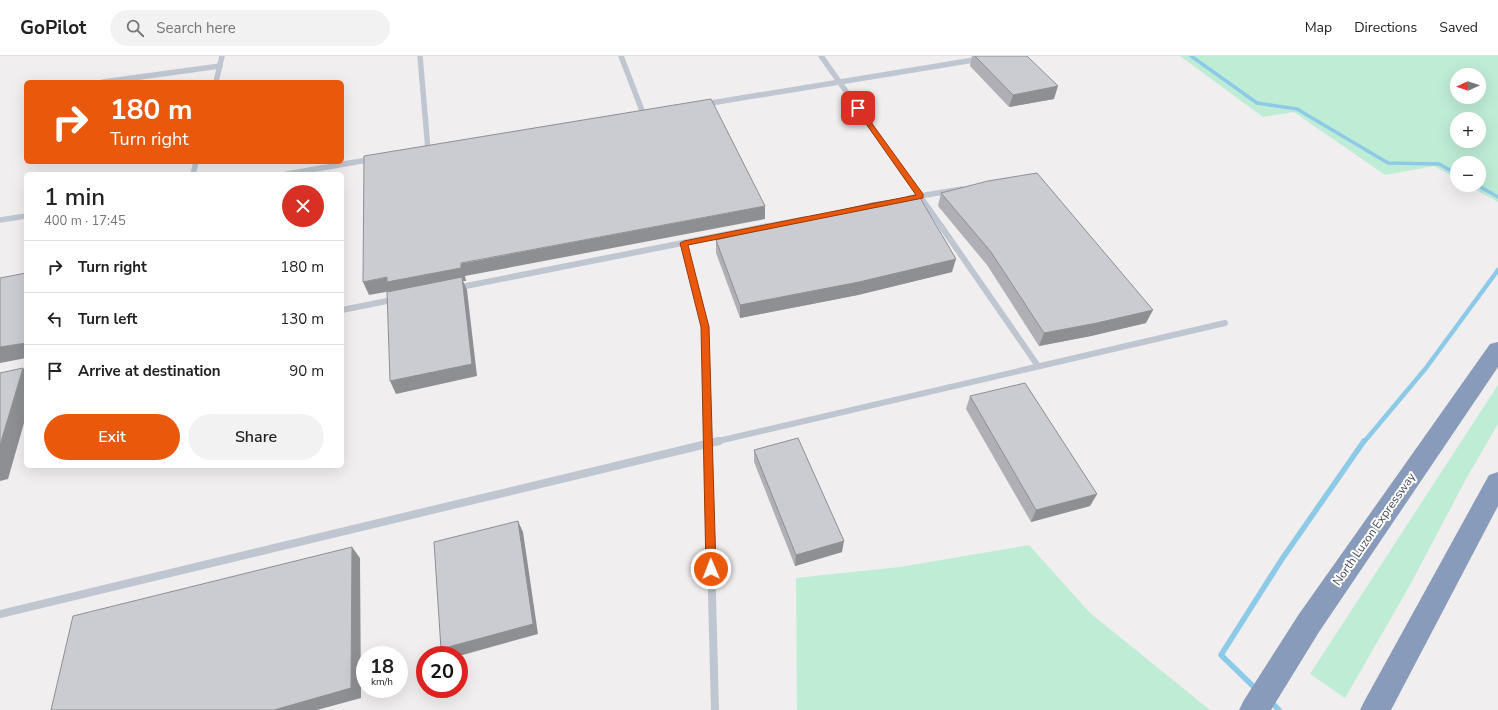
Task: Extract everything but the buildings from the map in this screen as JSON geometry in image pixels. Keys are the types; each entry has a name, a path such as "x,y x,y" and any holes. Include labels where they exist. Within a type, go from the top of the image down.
{"highway":[{"name":"North Luzon Expressway","path":"1254,710 1309,623 1498,350"},
{"path":"1375,710 1498,482"}],"lane":[{"path":"216,80 222,56"},
{"path":"420,56 428,150"},
{"path":"621,56 643,113"},
{"path":"822,56 1038,366"},
{"path":"698,105 998,56"},
{"path":"118,80 220,66"},
{"path":"635,114 651,112"},
{"path":"420,151 436,149"},
{"path":"299,172 381,158"},
{"path":"901,200 972,187"},
{"path":"0,220 24,216"},
{"path":"451,289 816,217"},
{"path":"684,243 705,327 714,710"},
{"path":"344,310 404,298"},
{"path":"0,614 708,443 1225,323"}],"green space":[{"path":"1180,56 1498,56 1498,202 1480,192 1486,192 1486,156 1450,156 1450,175 1434,166 1385,175 1294,112 1263,117"},
{"path":"1498,385 1498,424 1467,477 1410,585 1345,698 1310,674"},
{"path":"1029,545 1090,613 1210,710 797,710 796,578 900,567"}],"waterway":[{"path":"1191,56 1257,103 1297,109 1388,163 1439,164 1450,170"},
{"path":"1486,190 1498,197"},
{"path":"1364,442 1426,368 1498,270"},
{"path":"1256,689 1221,655 1282,559 1364,441"},
{"path":"1271,702 1279,710"}],"route":[{"path":"711,569 705,327 684,243 920,196 858,108"}]}
